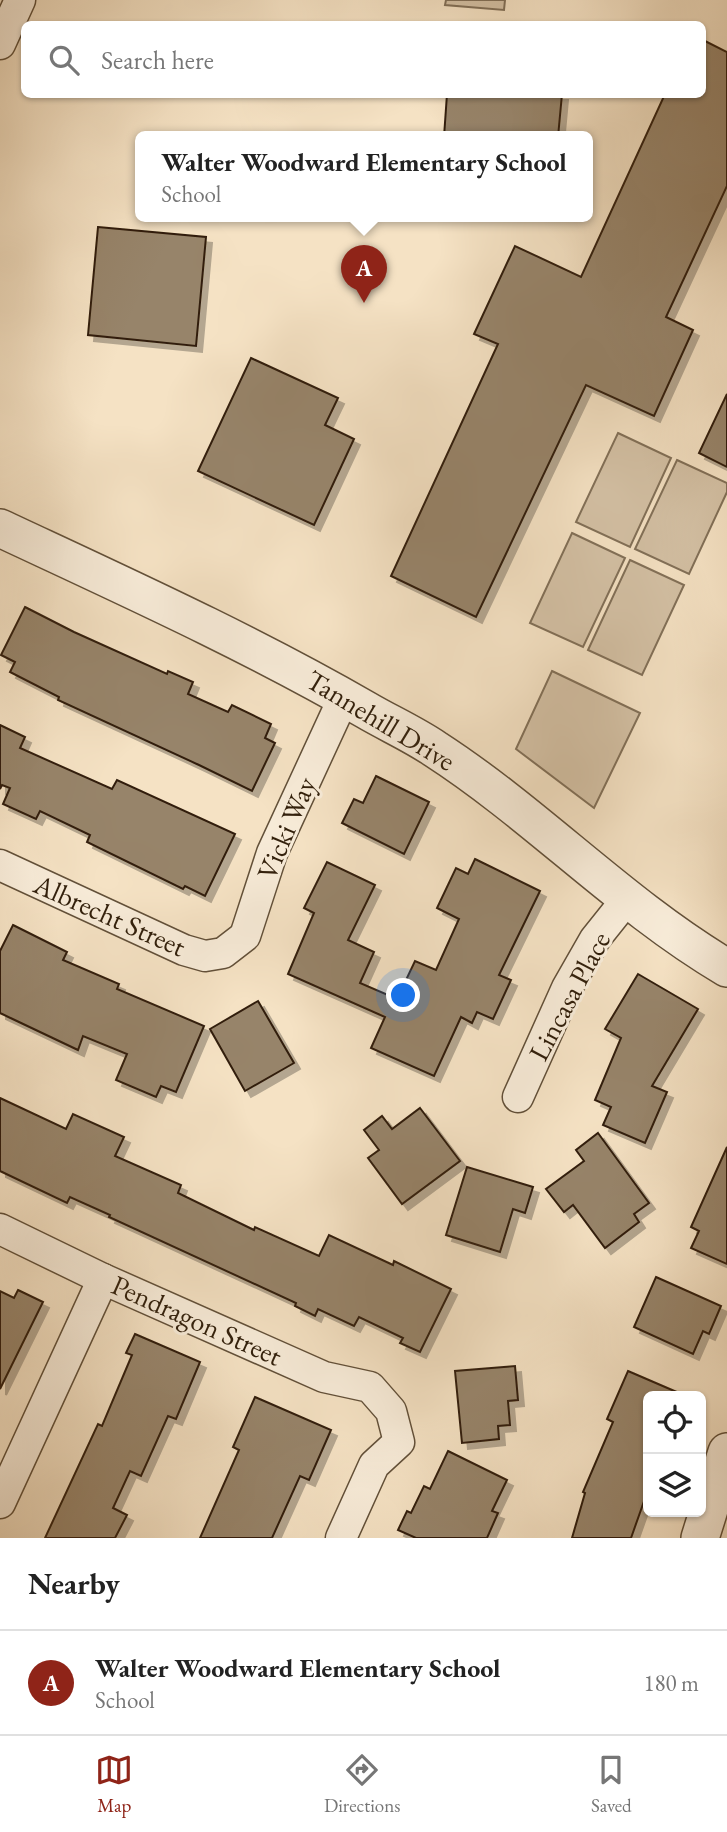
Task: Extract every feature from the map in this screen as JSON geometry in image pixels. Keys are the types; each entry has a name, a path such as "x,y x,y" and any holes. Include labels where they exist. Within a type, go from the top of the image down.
{"street":[{"path":"0,44 20,0"},
{"name":"Tannehill Drive","path":"0,528 239,641 434,748 515,805 627,899 699,952 727,968"},
{"name":"Vicki Way","path":"223,953 245,936 272,853 344,697"},
{"name":"Albrecht Street","path":"0,864 184,950 205,956 223,953"},
{"name":"Lincasa Place","path":"518,1097 567,988 595,939 627,899"},
{"name":"Pendragon Street","path":"0,1229 103,1279 324,1377 370,1387 391,1411 399,1442 374,1465 341,1538"},
{"path":"0,1503 103,1279"},
{"path":"700,1538 727,1452"}],"shaded area":[{"path":"446,0 505,0 504,10 445,5"},
{"path":"618,433 671,458 630,547 576,522"},
{"path":"677,460 727,483 727,492 689,574 635,549"},
{"path":"572,533 625,558 583,647 530,623"},
{"path":"630,560 684,585 642,675 588,650"},
{"path":"552,671 640,713 594,808 516,749"}],"building":[{"path":"706,42 727,52 727,186 666,317 693,330 654,416 586,385 476,617 391,576 498,344 474,334 515,246 581,277 663,98 706,98"},
{"path":"447,98 562,98 559,131 444,131"},
{"path":"98,227 206,237 196,346 88,335"},
{"path":"251,358 338,398 325,425 354,439 314,525 198,471"},
{"path":"727,394 727,467 699,453"},
{"path":"25,607 167,674 168,671 193,682 188,694 228,712 232,705 271,724 265,738 275,743 252,791 58,700 59,697 10,672 15,662 1,655"},
{"path":"0,725 25,737 20,748 112,789 117,780 235,834 205,896 185,886 183,889 87,842 90,835 40,811 36,819 3,804 10,788 2,785 0,789"},
{"path":"376,776 429,802 404,854 342,823 354,799 363,803"},
{"path":"475,859 540,891 499,975 511,980 493,1019 477,1012 472,1023 461,1017 434,1076 371,1048 385,1017 288,974 314,913 304,908 327,862 375,885 348,940 374,952 360,983 397,999 415,961 436,970 459,919 437,908 456,868 468,874"},
{"path":"13,925 67,952 63,960 119,984 117,989 204,1026 176,1092 161,1086 156,1097 116,1080 127,1054 83,1036 78,1050 0,1013 0,951"},
{"path":"638,974 698,1009 652,1086 667,1092 645,1143 603,1125 611,1107 595,1100 621,1038 605,1029"},
{"path":"258,1001 294,1063 245,1091 210,1029"},
{"path":"0,1098 66,1129 73,1114 124,1137 115,1156 181,1185 178,1193 254,1230 255,1227 319,1256 329,1235 393,1265 394,1261 451,1289 420,1352 400,1343 403,1338 359,1317 354,1326 318,1309 315,1316 295,1306 296,1303 109,1217 110,1215 70,1197 67,1203 0,1171"},
{"path":"420,1108 460,1161 402,1204 368,1158 379,1150 364,1130 382,1116 392,1129"},
{"path":"598,1133 649,1203 634,1214 639,1222 605,1248 573,1205 564,1212 546,1189 584,1161 576,1150"},
{"path":"727,1147 727,1264 691,1248 699,1231 691,1227"},
{"path":"467,1167 533,1187 525,1213 513,1209 500,1252 446,1235"},
{"path":"656,1277 721,1306 709,1334 703,1331 693,1354 634,1327"},
{"path":"18,1290 43,1302 0,1389 0,1291 14,1298"},
{"path":"135,1334 200,1362 176,1419 168,1416 141,1476 130,1471 113,1508 127,1515 115,1538 45,1538 98,1424 102,1426 132,1355 126,1353"},
{"path":"515,1366 518,1400 508,1401 510,1425 498,1426 499,1439 462,1443 455,1371"},
{"path":"628,1371 674,1391 643,1391 643,1504 631,1538 572,1538 585,1493 583,1492 613,1422 607,1419"},
{"path":"255,1397 331,1430 309,1480 300,1476 272,1538 200,1538 239,1450 233,1447"},
{"path":"448,1451 507,1480 492,1511 498,1513 487,1538 416,1538 398,1530 407,1511 411,1513 424,1486 430,1489"}],"place":[{"name":"Walter Woodward Elementary School","path":"364,303"}]}
